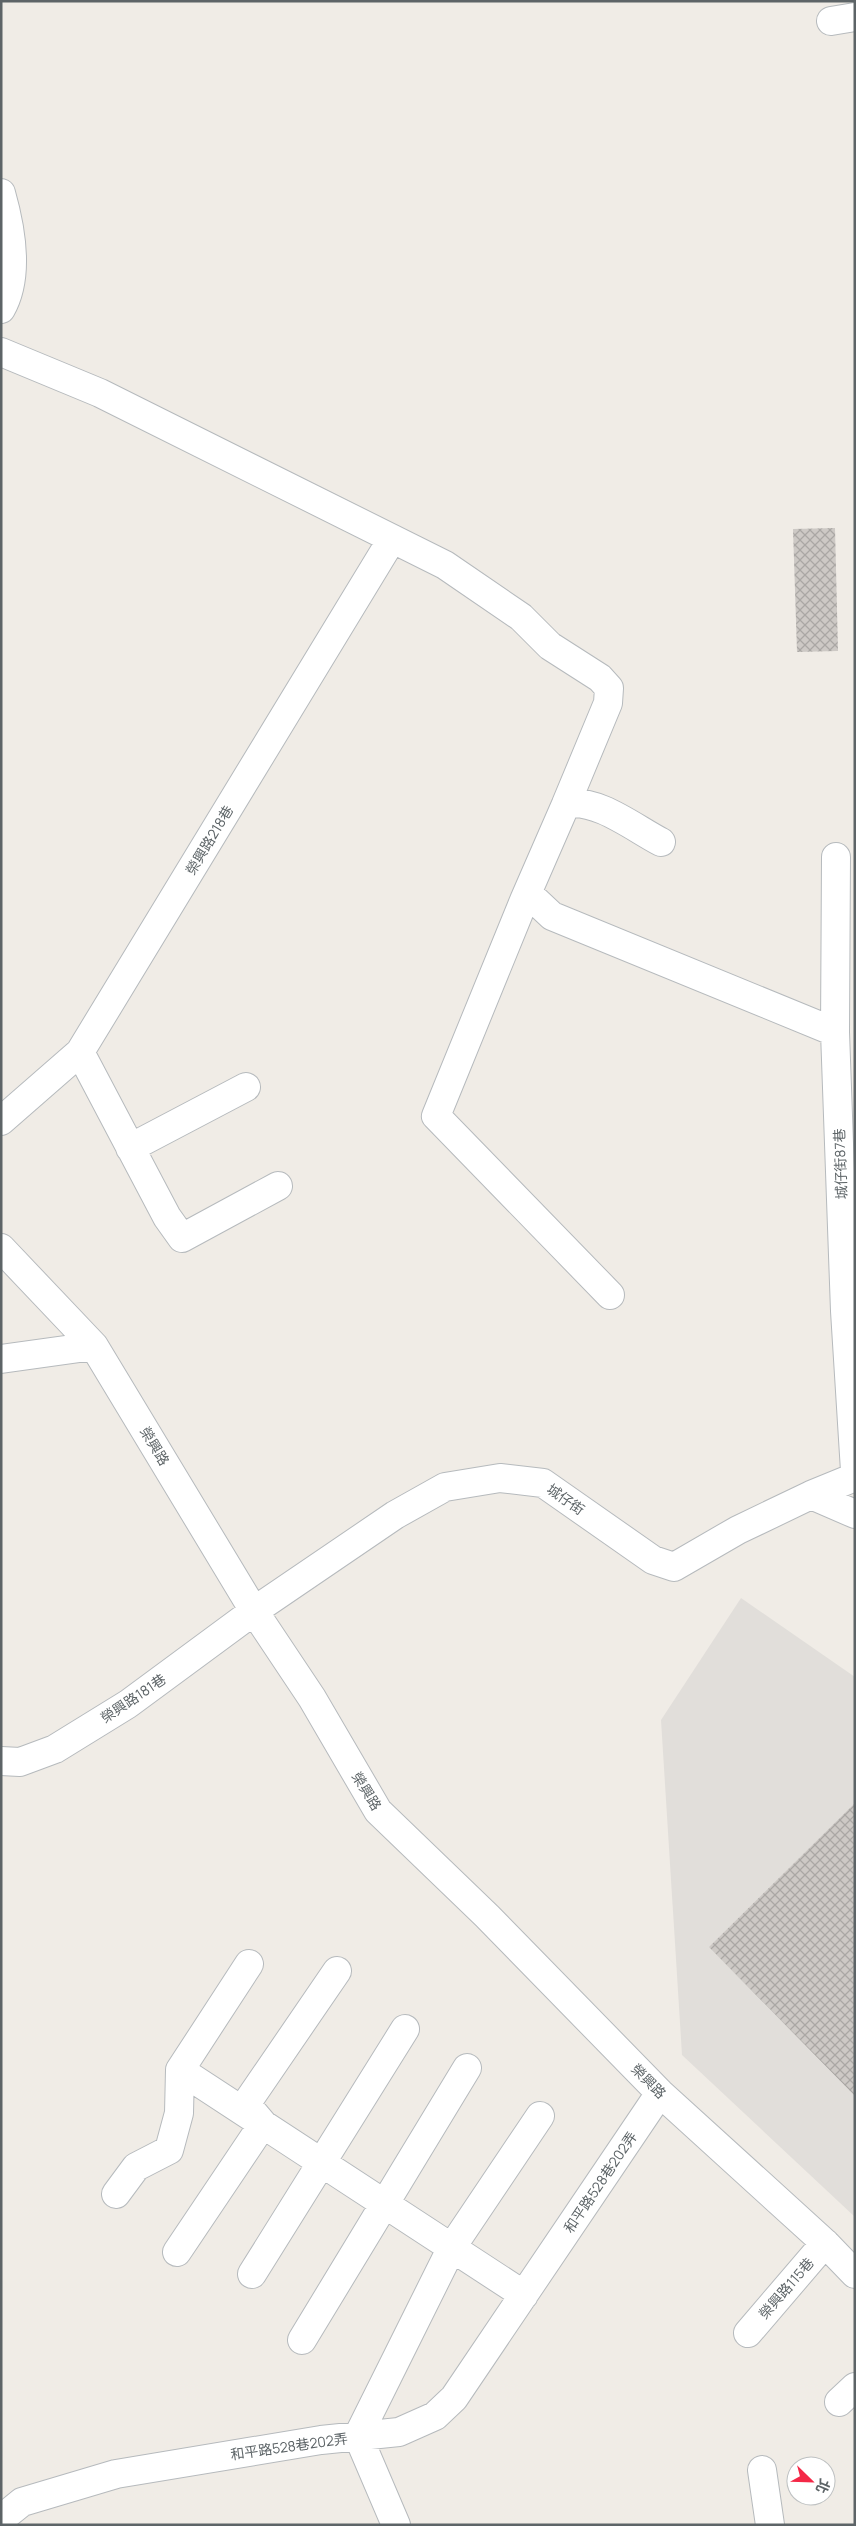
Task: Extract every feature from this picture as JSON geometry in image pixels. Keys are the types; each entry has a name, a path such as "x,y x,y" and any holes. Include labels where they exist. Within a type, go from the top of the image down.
{"street":[{"path":"1,193 10,224 12,269 6,300 1,309"},
{"path":"1,352 100,393 445,565 521,617 550,646 600,678 609,688 608,702 436,1116 610,1295"},
{"name":"榮興路218巷","path":"1,1121 80,1052 392,539"},
{"path":"566,804 575,802 601,810 660,842"},
{"name":"城仔街87巷","path":"836,857 835,1032 845,1311 836,1483"},
{"path":"526,898 536,901 552,916 835,1032"},
{"path":"80,1052 167,1218 182,1238 278,1186"},
{"path":"130,1148 246,1087"},
{"name":"榮興路","path":"1,1248 94,1346 254,1611 312,1698 378,1811 487,1916 660,2093 825,2243 855,2274"},
{"path":"1,1359 94,1346"},
{"name":"城仔街","path":"254,1611 395,1515 445,1488 500,1478 544,1483 653,1560 674,1567 738,1530 836,1483"},
{"path":"836,1483 855,1514"},
{"name":"榮興路181巷","path":"1,1761 20,1762 55,1749 128,1704 254,1611"},
{"path":"116,2194 136,2167 169,2150 179,2113 180,2070 249,1964"},
{"path":"263,2124 246,2104 337,1971"},
{"path":"252,2274 405,2029"},
{"path":"302,2340 467,2068"},
{"path":"180,2070 524,2295"},
{"name":"和平路528巷202弄","path":"1,2521 22,2502 116,2474 321,2440 399,2432 435,2416 454,2398 660,2093"},
{"path":"396,2525 358,2436 452,2247 540,2116"},
{"path":"177,2252 263,2124"},
{"name":"榮興路115巷","path":"748,2333 825,2243"},
{"path":"762,2470 770,2525"},
{"path":"1,2521 6,2525"}],"shaded area":[{"path":"741,1598 855,1677 855,2217 682,2055 661,1720"}],"building":[{"path":"835,528 838,651 797,652 793,529"},
{"path":"855,1803 855,2096 709,1947"}]}
